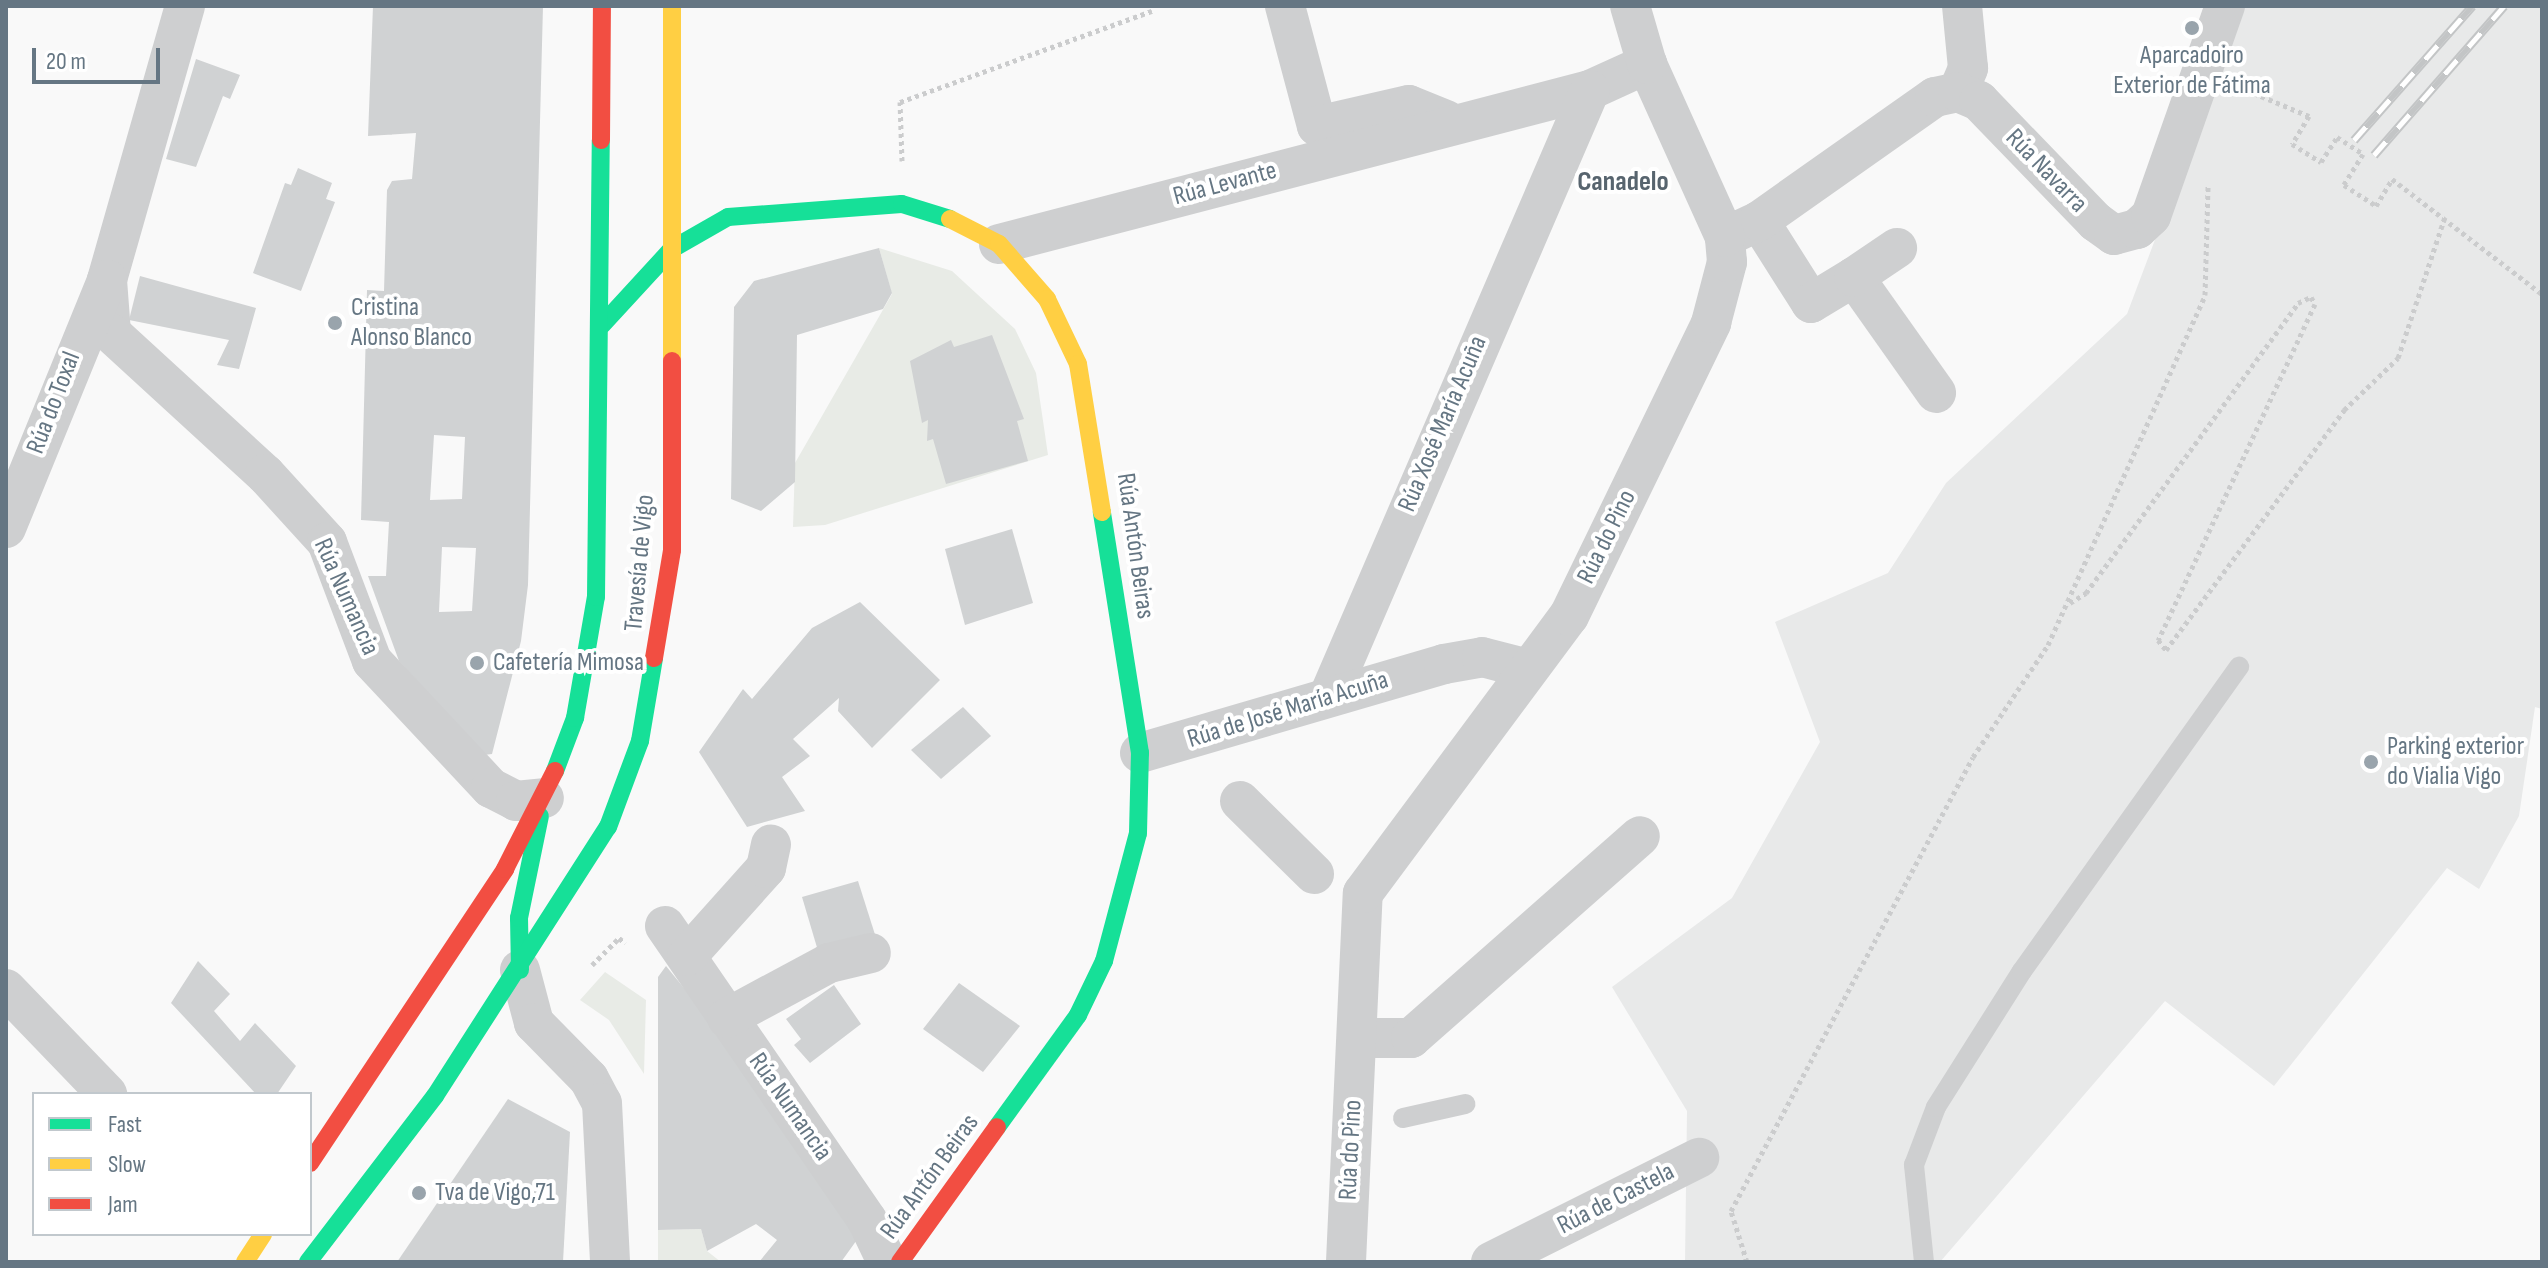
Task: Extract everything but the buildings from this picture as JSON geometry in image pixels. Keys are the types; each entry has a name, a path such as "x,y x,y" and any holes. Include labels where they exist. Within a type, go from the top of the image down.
{"main road":[{"name":"Travesía de Vigo","path":"312,1160 544,798 575,718 596,597 602,325 602,6"},
{"name":"Travesía de Vigo","path":"308,1262 435,1096 520,970 608,827 654,683 672,550 672,6"},
{"name":"Rúa Antón Beiras","path":"602,325 672,249 728,217 902,204 961,222 999,244 1047,299 1078,364 1140,753 1138,833 1104,961 1078,1015 900,1262"},
{"path":"520,970 519,918 544,798"}],"street":[{"name":"Rúa Numancia","path":"185,6 107,280 111,333 119,347 265,474 327,542 372,661 491,788 516,801 544,798"},
{"path":"1285,6 1317,126 1409,105 1450,122"},
{"name":"Rúa do Pino","path":"1346,1262 1363,893 1569,616 1711,323 1727,262 1742,229 1647,64 1630,6"},
{"path":"1897,248 1811,303 1742,229 1935,97 1958,92 1968,68 1962,6"},
{"name":"Rúa Navarra","path":"1958,92 1979,101 2096,222 2114,235 2137,229 2151,216 2225,6"},
{"name":"Rúa Levante","path":"999,244 1510,106 1590,90 1647,64"},
{"name":"Rúa Xosé María Acuña","path":"1331,691 1557,158 1590,90"},
{"path":"1510,106 1549,131 1557,158"},
{"path":"670,163 691,202 728,217"},
{"path":"1854,277 1936,393"},
{"name":"Rúa do Toxal","path":"6,528 107,280"},
{"name":"Rúa de José María Acuña","path":"1140,753 1331,691 1482,657 1528,669"},
{"path":"1240,801 1314,874"},
{"path":"1357,1038 1411,1038 1640,836"},
{"name":"Rúa Numancia","path":"771,845 766,868 676,941 867,1220 887,1262"},
{"path":"727,1018 829,963 871,953"},
{"path":"520,970 534,1023 589,1079 602,1103 610,1262"},
{"path":"6,989 105,1092"},
{"name":"Rúa de Castela","path":"1491,1262 1699,1158"}],"lane":[{"path":"1924,1262 1914,1165 1936,1107 2022,971 2239,667"},
{"path":"1403,1118 1465,1104"}],"path":[{"path":"902,204 900,102 1152,11"},
{"path":"2228,98 2232,84 2309,116 2292,144 2321,162 2337,137 2363,154 2344,185 2376,206 2392,179 2542,294"},
{"path":"1747,1262 1731,1211 1973,757 2048,645 2070,603 2205,295 2208,169"},
{"path":"2070,603 2086,593 2298,303 2311,297 2315,304 2158,640 2166,650 2344,410 2398,358 2445,217"}],"shaded area":[{"path":"2243,6 2542,6 2542,709 2535,707 2519,816 2479,889 2447,868 2274,1086 2165,1001 1940,1262 1685,1262 1687,1111 1612,987 1732,898 1820,742 1775,622 1888,573 1946,483 2127,314"},
{"path":"879,248 952,271 1015,329 1036,373 1048,455 825,525 793,527 795,463 892,294"},
{"path":"605,972 646,1000 644,1074 609,1020 580,1000"},
{"path":"701,1229 707,1251 721,1262 658,1262 658,1230"}],"railway":[{"path":"2354,140 2472,6"},
{"path":"2374,155 2504,6"}],"traffic: fast":[{"path":"555,771 575,718 596,597 601,140"},
{"path":"602,325 672,249 728,217 902,204 950,219"},
{"path":"997,1127 1078,1015 1104,961 1138,833 1140,753 1102,512"},
{"path":"308,1262 435,1096 608,827 640,741 654,658"},
{"path":"520,970 519,918 540,816"}],"traffic: slow":[{"path":"672,6 672,361"},
{"path":"950,219 999,244 1047,299 1078,364 1102,512"},
{"path":"245,1262 262,1236"}],"traffic: jam":[{"path":"601,140 602,6"},
{"path":"654,658 672,550 672,361"},
{"path":"312,1160 505,869 555,771"},
{"path":"900,1262 997,1127"}],"place":[{"name":"Aparcadoiro Exterior de Fátima","path":"2192,28"},
{"name":"Cristina Alonso Blanco","path":"335,323"},
{"name":"Cafetería Mimosa","path":"477,663"},
{"name":"Parking exterior do Vialia Vigo","path":"2371,762"},
{"name":"Tva de Vigo,71","path":"419,1193"}],"district":[{"name":"Canadelo","path":"1623,182"}]}
